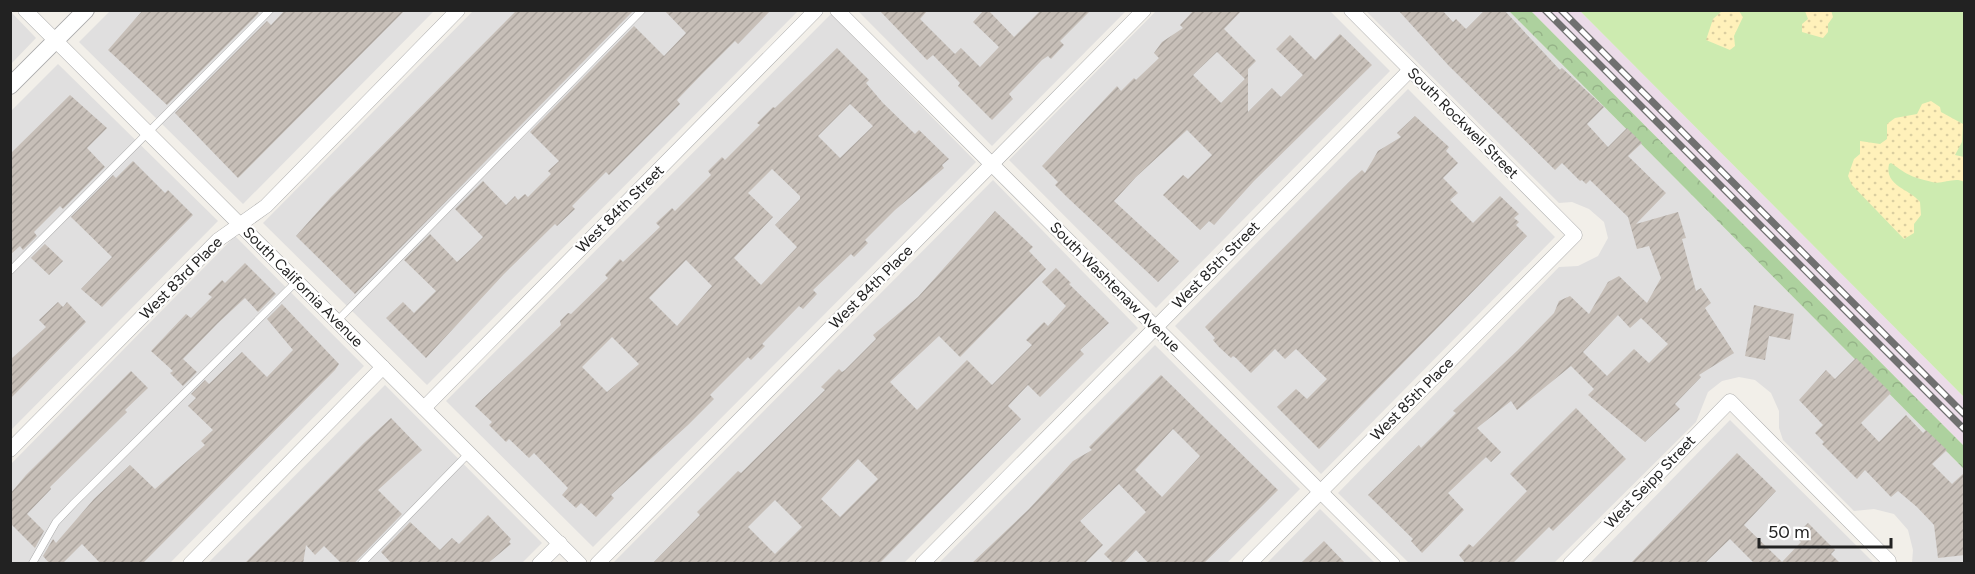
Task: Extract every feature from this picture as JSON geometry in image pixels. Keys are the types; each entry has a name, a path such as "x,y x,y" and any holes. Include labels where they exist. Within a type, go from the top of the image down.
{"street":[{"name":"South California Avenue","path":"25,10 580,564"},
{"path":"10,86 86,10"},
{"name":"West 83rd Place","path":"10,450 218,240 266,206 458,10"},
{"name":"West 84th Street","path":"424,408 816,10"},
{"name":"South Washtenaw Avenue","path":"837,10 1393,564"},
{"name":"West 84th Place","path":"597,564 1144,10"},
{"name":"South Rockwell Street","path":"1351,10 1575,235"},
{"name":"West 85th Street","path":"922,564 1410,70"},
{"name":"West 85th Place","path":"1249,564 1575,235"},
{"path":"190,564 383,367"},
{"name":"West Seipp Street","path":"1570,564 1730,400 1888,562"},
{"path":"539,564 560,543"}],"lane":[{"path":"10,271 270,10"},
{"path":"337,321 642,10"},
{"path":"32,564 56,522 297,281"},
{"path":"361,564 469,453"}],"shaded area":[{"path":"110,11 434,11 243,204 79,42"},
{"path":"473,11 798,11 427,385 263,223"},
{"path":"858,11 1126,11 992,146"},
{"path":"1156,11 1330,11 1390,71 1156,308 1009,160"},
{"path":"1366,11 1509,11 1964,469 1964,563 1912,563 1913,550 1908,530 1894,514 1874,509 1854,511 1783,440 1779,428 1779,411 1771,393 1755,380 1739,377 1722,381 1708,392 1696,422 1554,563 1409,563 1338,493 1559,267 1578,266 1598,256 1608,238 1604,222 1589,209 1572,202 1559,203"},
{"path":"1531,11 1580,11 1964,397 1964,446"},
{"path":"11,12 36,38 11,64"},
{"path":"831,14 976,162 593,547 446,401"},
{"path":"58,64 218,221 11,430 11,111"},
{"path":"1408,89 1555,237 1321,474 1175,326"},
{"path":"993,180 1138,328 904,563 612,564"},
{"path":"235,236 364,366 170,563 11,564 11,464"},
{"path":"1155,345 1300,489 1227,563 938,564"},
{"path":"385,385 542,543 522,563 207,564"},
{"path":"1730,420 1873,562 1589,564"},
{"path":"1320,509 1375,563 1266,564"}],"green space":[{"path":"1509,11 1531,11 1964,446 1964,469"},
{"path":"1580,11 1964,11 1964,397"}],"sand":[{"path":"1831,10 1833,17 1828,24 1828,32 1823,38 1802,32 1802,24 1808,19 1805,11"},
{"path":"1722,11 1739,11 1743,17 1734,36 1735,46 1730,50 1706,40 1713,19"},
{"path":"1931,101 1940,107 1941,112 1963,124 1962,142 1955,155 1964,157 1964,182 1957,180 1932,182 1920,179 1889,164 1888,171 1894,182 1920,202 1921,215 1914,224 1914,233 1904,239 1852,185 1848,176 1854,159 1860,154 1860,141 1880,144 1887,139 1887,124 1895,118 1917,114 1922,104"}],"building":[{"path":"143,10 256,10 259,13 167,105 108,50"},
{"path":"285,10 405,10 238,178 175,113 267,21 271,25"},
{"path":"517,10 634,10 355,294 296,236 331,197"},
{"path":"664,10 771,10 738,44 735,41 702,74 677,100 680,104 609,175 606,172 572,206 575,209 557,226 555,224 504,274 426,358 386,318 403,302 414,313 436,291 404,260 430,234 457,262 483,237 455,209 483,181 506,205 515,196 518,200 525,194 528,197 551,174 548,171 559,161 530,132 634,26 664,56 686,33"},
{"path":"879,10 928,10 920,19 955,54 961,48 980,67 999,47 973,22 984,10 988,10 1014,37 1041,10 1091,10 1060,41 1064,45 1051,59 1048,56 1042,60 1009,94 1013,99 992,120 958,86 960,83 933,55 927,60"},
{"path":"1194,10 1242,10 1224,29 1256,61 1248,69 1248,112 1272,88 1281,97 1303,75 1276,49 1290,35 1315,60 1340,34 1372,65 1254,181 1214,225 1209,221 1200,230 1163,195 1183,175 1188,179 1212,155 1187,130 1136,177 1114,201 1179,261 1158,282 1055,185 1058,182 1042,166 1117,86 1121,91 1159,58 1154,53 1162,42 1183,28 1180,25","holes":["1217,52 1245,79 1221,103 1193,75"]},
{"path":"1398,10 1442,10 1453,22 1456,19 1466,29 1485,10 1504,10 1560,70 1562,68 1604,107 1587,124 1608,147 1627,128 1642,143 1628,156 1666,193 1636,224 1678,212 1686,238 1682,239 1696,291 1701,288 1711,303 1705,308 1734,353 1699,375 1701,377 1675,404 1680,409 1645,442 1588,395 1594,389 1571,366 1517,410 1511,401 1477,428 1501,452 1491,462 1486,457 1448,493 1464,510 1422,553 1411,541 1413,539 1368,495 1419,445 1421,448 1456,413 1453,411 1554,313 1559,301 1570,296 1589,314 1608,282 1619,276 1647,303 1661,278 1649,246 1637,249 1628,217 1590,180 1586,184 1580,181 1562,163 1555,170 1449,66","holes":["1618,315 1630,328 1641,318 1668,344 1649,363 1634,349 1607,376 1583,352"]},
{"path":"837,48 869,80 866,83 883,103 915,134 919,130 949,159 942,165 944,168 895,210 865,240 868,243 854,257 851,254 813,290 817,294 803,309 799,306 762,344 765,346 751,360 748,357 710,395 714,399 611,495 614,498 596,517 581,503 576,508 562,495 568,488 534,453 529,458 509,439 506,442 489,425 492,422 475,406 561,325 560,321 568,313 571,314 608,278 605,275 620,259 623,262 660,227 656,223 672,208 675,211 711,175 708,171 722,157 725,160 760,125 757,123 773,107 775,108","holes":["850,104 873,126 840,158 818,136","772,169 800,196 800,199 775,225 797,247 761,285 734,258 773,217 748,193","686,260 712,286 677,326 649,298","612,337 639,364 607,392 582,367"]},
{"path":"70,95 107,128 87,148 105,167 63,209 60,206 34,232 37,236 23,250 20,246 10,255 10,154"},
{"path":"1415,116 1449,147 1446,151 1458,163 1443,178 1458,193 1450,200 1473,223 1500,196 1519,214 1514,218 1519,222 1516,225 1527,236 1319,449 1277,407 1296,389 1307,399 1327,379 1296,349 1285,359 1275,349 1251,373 1236,358 1233,356 1231,358 1219,347 1213,340 1215,338 1205,327 1351,180 1362,170 1365,173 1378,151 1401,137 1397,133"},
{"path":"133,161 165,193 168,190 193,215 102,307 81,289 112,257 71,217 113,175 116,178"},
{"path":"995,211 1033,247 1029,251 1046,269 960,357 939,336 890,382 917,410 967,360 992,385 1032,345 1026,340 1044,322 1048,326 1066,306 1042,282 1056,268 1109,323 1080,350 1084,354 1040,397 1028,385 1008,406 1021,419 879,564 652,564 700,515 697,512 738,471 741,473 825,390 821,387 839,369 842,372 845,370 876,339 873,335 918,297","holes":["858,459 878,479 840,517 821,499","775,500 802,527 775,554 748,527"]},
{"path":"45,244 63,261 49,275 31,258"},
{"path":"245,263 276,294 258,312 245,298 218,323 183,359 197,372 183,386 170,373 173,371 151,351 186,314 191,318 212,297 208,294 222,280 225,283"},
{"path":"58,302 63,307 67,302 86,322 10,399 10,360 46,327 39,320"},
{"path":"282,304 339,364 335,370 142,564 101,564 82,544 62,564 50,564 43,556 53,539 56,543 94,499 130,465 155,489 205,445 201,441 213,430 188,406 196,398 191,394 205,380 209,384 242,352 267,377 293,350 267,319"},
{"path":"1754,305 1794,314 1790,340 1769,336 1765,360 1745,356"},
{"path":"1856,358 1891,393 1861,423 1879,442 1906,415 1923,433 1926,430 1947,450 1932,464 1952,484 1965,472 1965,555 1938,558 1934,525 1917,507 1898,491 1891,497 1865,470 1857,479 1822,444 1824,442 1815,433 1823,425 1799,400 1826,370 1835,379"},
{"path":"131,371 148,388 125,410 127,412 50,487 51,489 27,514 44,531 35,548 10,523 10,494 26,475"},
{"path":"1161,375 1278,490 1203,564 1149,564 1136,550 1123,564 1114,564 1104,554 1146,512 1119,484 1080,521 1103,545 1084,564 971,564 1029,509 1073,461 1092,450 1089,447","holes":["1173,429 1200,456 1162,497 1135,470"]},
{"path":"1576,408 1626,459 1553,531 1549,527 1512,564 1466,564 1459,555 1469,544 1473,547 1527,491 1510,474"},
{"path":"391,418 422,450 378,490 402,514 353,564 342,564 324,546 315,555 306,545 303,564 244,564 364,443"},
{"path":"1737,453 1776,491 1744,525 1782,562 1801,542 1795,536 1808,523 1835,550 1831,554 1841,564 1755,564 1730,539 1704,564 1630,564"},
{"path":"488,515 511,539 509,542 511,544 487,564 392,564 381,552 410,522 440,550 452,538 459,544"},
{"path":"1324,541 1346,564 1300,564"}],"railway":[{"path":"1545,10 1964,429"},
{"path":"1561,10 1964,414"}]}
